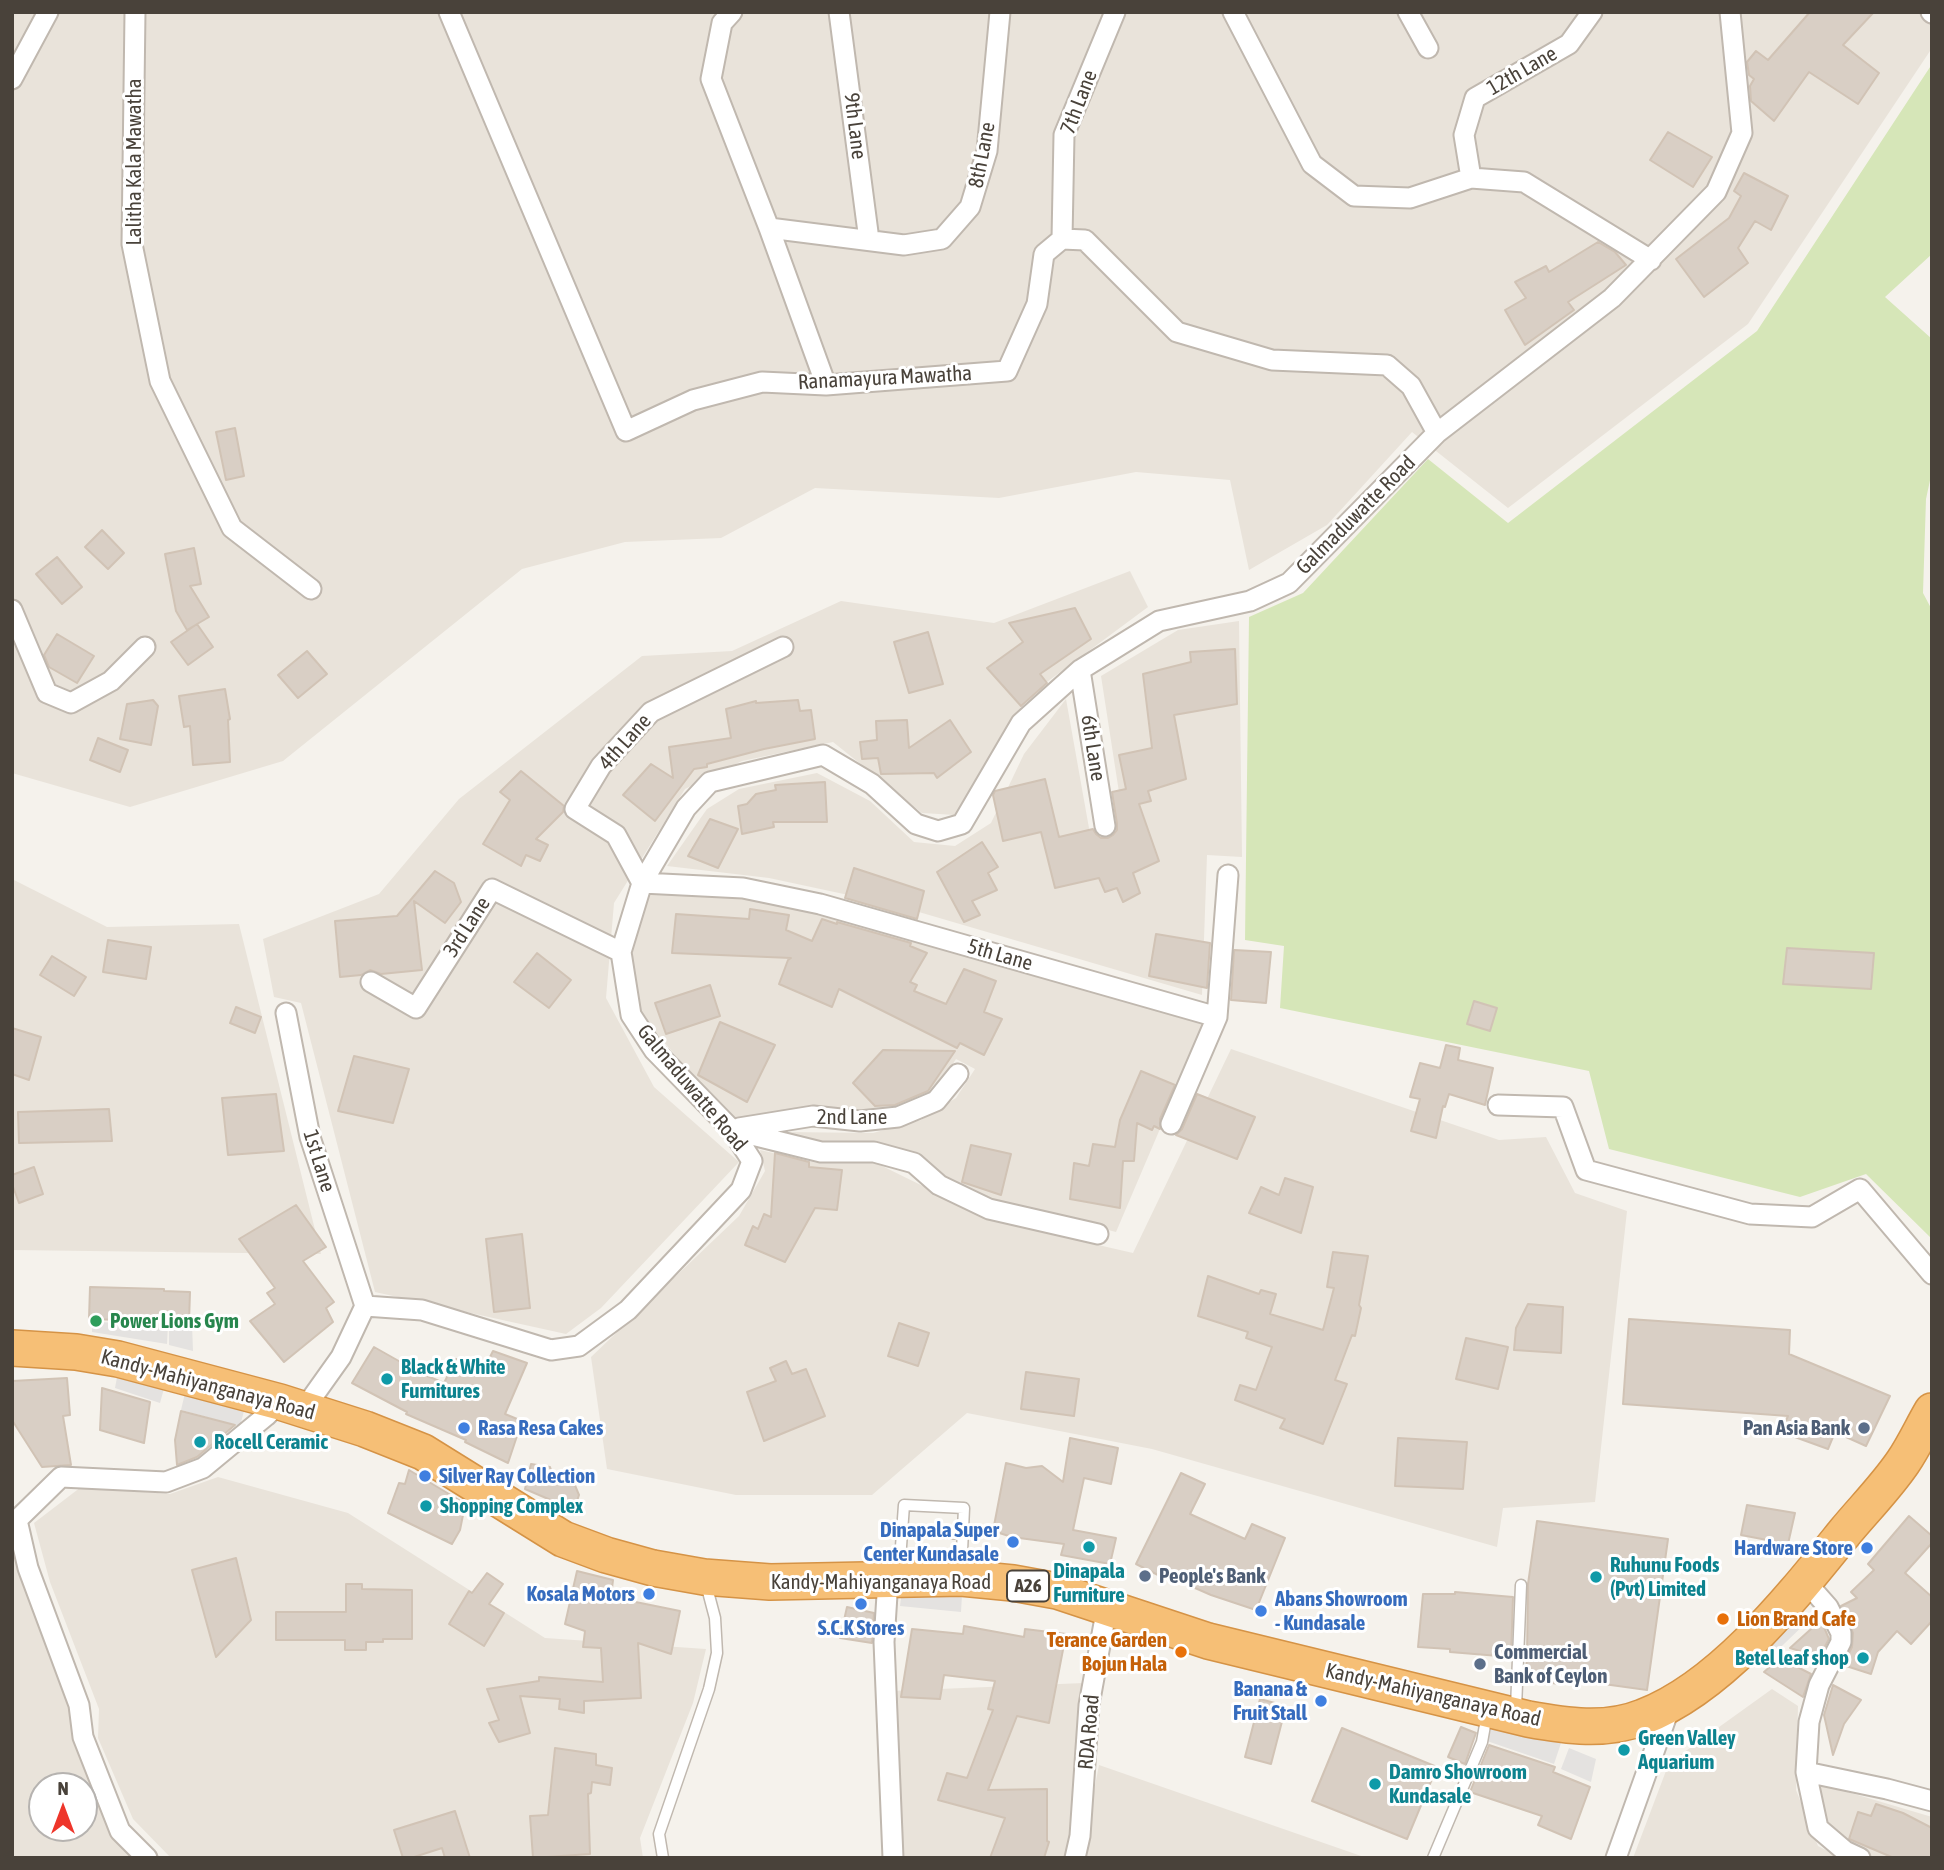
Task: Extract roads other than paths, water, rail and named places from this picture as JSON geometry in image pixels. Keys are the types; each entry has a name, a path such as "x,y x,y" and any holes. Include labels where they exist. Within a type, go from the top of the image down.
{"highway":[{"name":"Kandy-Mahiyanganaya Road","path":"12,1348 76,1352 118,1359 292,1406 365,1429 423,1452 563,1539 653,1568 705,1577 770,1582 961,1578 1013,1583 1057,1591 1208,1641 1502,1713 1564,1725 1612,1725 1642,1718 1699,1686 1747,1643 1805,1581 1903,1463 1932,1411"}],"street":[{"path":"12,79 48,12"},
{"name":"Lalitha Kala Mawatha","path":"135,12 132,244 160,382 232,528 311,589"},
{"name":"Ranamayura Mawatha","path":"449,12 626,430 693,400 762,383 826,385 1007,371 1037,304 1044,254 1062,239"},
{"path":"732,12 722,23 710,79 769,228 826,385"},
{"name":"9th Lane","path":"839,12 869,240"},
{"name":"8th Lane","path":"769,228 904,245 942,239 971,207 987,151 1000,12"},
{"name":"7th Lane","path":"1062,239 1063,135 1115,12"},
{"path":"1233,12 1312,164 1354,197 1410,198 1471,178 1524,182 1651,260"},
{"path":"1408,12 1428,48"},
{"name":"12th Lane","path":"1471,178 1464,135 1475,98 1569,44 1592,12"},
{"name":"Galmaduwatte Road","path":"365,1306 422,1310 551,1350 579,1346 628,1310 741,1190 752,1161 732,1129 654,1050 631,1015 621,952 642,883 686,808 710,782 823,755 872,784 916,824 938,831 962,824 1021,723 1080,670 1159,621 1250,601 1289,583 1437,433 1612,298 1716,192 1742,132 1730,12"},
{"path":"1062,239 1085,240 1177,332 1272,360 1387,365 1411,386 1437,433"},
{"path":"12,610 47,693 71,703 111,681 145,646"},
{"name":"4th Lane","path":"642,883 617,835 575,809 601,766 651,712 783,647"},
{"name":"6th Lane","path":"1080,670 1105,826"},
{"path":"1171,1124 1217,1017 1228,875"},
{"name":"5th Lane","path":"642,883 743,888 820,904 1217,1017"},
{"name":"3rd Lane","path":"371,982 416,1008 492,889 621,952"},
{"name":"1st Lane","path":"286,1013 310,1137 365,1306"},
{"name":"2nd Lane","path":"732,1129 813,1116 860,1121 898,1117 936,1101 958,1074"},
{"path":"1499,1105 1563,1107 1586,1170 1750,1214 1812,1217 1860,1189 1932,1274"},
{"path":"732,1129 821,1152 874,1152 914,1163 939,1185 989,1209 1098,1234"},
{"path":"147,1858 120,1831 83,1737 79,1705 15,1526 61,1477 166,1482 203,1468 266,1416 292,1406 341,1357 365,1306"},
{"path":"893,1578 884,1643 893,1858"},
{"path":"1805,1581 1828,1608 1841,1633 1841,1643 1819,1685 1809,1722 1806,1772 1818,1829 1845,1851 1860,1858"},
{"name":"RDA Road","path":"1075,1858 1080,1836 1089,1705 1107,1608"},
{"path":"1616,1858 1671,1704"},
{"path":"1806,1772 1932,1801"}],"lane":[{"path":"893,1578 904,1505 964,1508 961,1578"},
{"path":"902,1530 963,1534"},
{"path":"663,1858 659,1833 709,1689 717,1653 715,1618 705,1577"},
{"path":"1433,1858 1482,1742 1502,1713 1521,1585"}],"place":[{"name":"Power Lions Gym","path":"96,1321"},
{"name":"Black & White Furnitures","path":"387,1379"},
{"name":"Rasa Resa Cakes","path":"464,1428"},
{"name":"Pan Asia Bank","path":"1864,1428"},
{"name":"Rocell Ceramic","path":"200,1442"},
{"name":"Silver Ray Collection","path":"425,1476"},
{"name":"Shopping Complex","path":"426,1506"},
{"name":"Dinapala Super Center Kundasale","path":"1013,1542"},
{"name":"Dinapala Furniture","path":"1089,1547"},
{"name":"Hardware Store","path":"1867,1548"},
{"name":"People's Bank","path":"1145,1576"},
{"name":"Ruhunu Foods (Pvt) Limited","path":"1596,1577"},
{"name":"Kosala Motors","path":"649,1594"},
{"name":"S.C.K Stores","path":"861,1604"},
{"name":"Abans Showroom - Kundasale","path":"1261,1611"},
{"name":"Lion Brand Cafe","path":"1723,1619"},
{"name":"Terance Garden Bojun Hala","path":"1181,1652"},
{"name":"Betel leaf shop","path":"1863,1658"},
{"name":"Commercial Bank of Ceylon","path":"1480,1664"},
{"name":"Banana & Fruit Stall","path":"1321,1701"},
{"name":"Green Valley Aquarium","path":"1624,1750"},
{"name":"Damro Showroom Kundasale","path":"1375,1784"}]}
